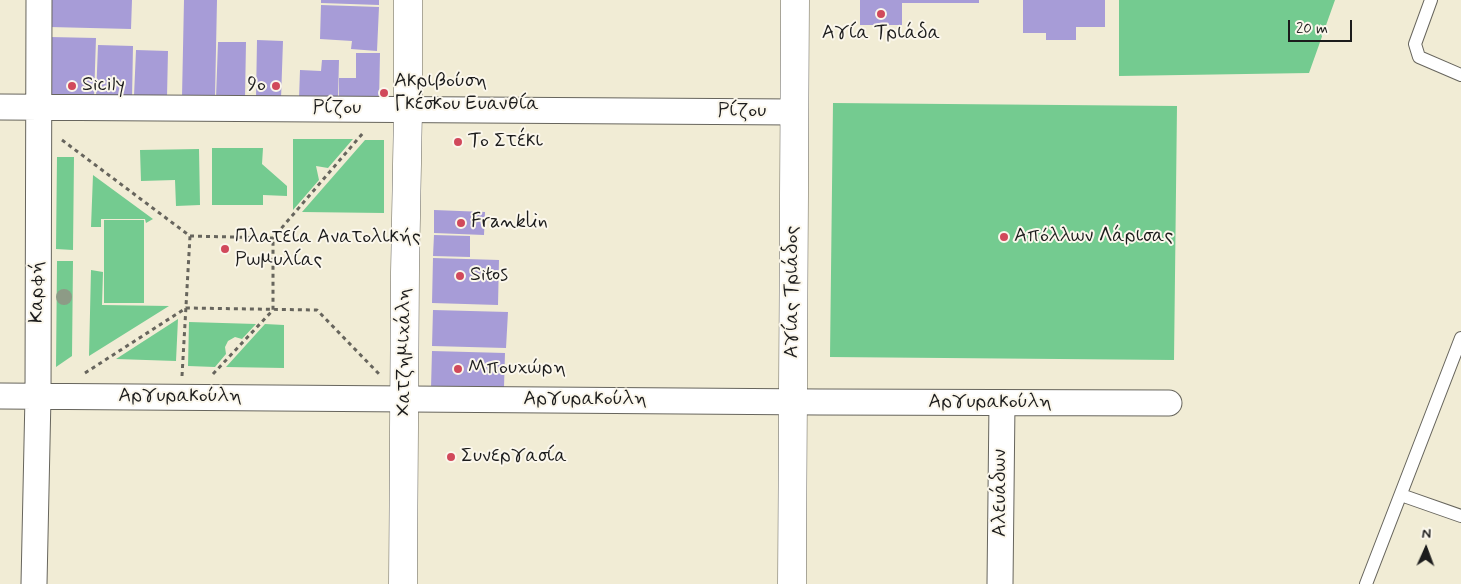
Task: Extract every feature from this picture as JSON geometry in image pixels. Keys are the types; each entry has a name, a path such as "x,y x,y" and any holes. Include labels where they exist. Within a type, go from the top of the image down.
{"street":[{"name":"Καρφή","path":"34,584 38,396 39,0"},
{"name":"Χατζημιχάλη","path":"403,584 396,389 405,282 396,110 408,0"},
{"name":"Αγίας Τριάδος","path":"792,584 795,0"},
{"name":"Ρίζου","path":"0,107 794,112"},
{"name":"Αργυρακούλη","path":"0,396 208,397 396,389 792,401 1169,403"},
{"name":"Αλευάδων","path":"1000,584 1002,402"}],"lane":[{"path":"1431,0 1415,44 1420,57 1461,75"},
{"path":"1366,584 1461,338"},
{"path":"1401,495 1461,516"}],"path":[{"path":"208,397 209,378 273,310 273,238 396,110"},
{"path":"55,136 190,236 273,238"},
{"path":"181,397 190,236"},
{"path":"78,377 186,308 317,310 396,389"}],"green space":[{"path":"1119,0 1335,0 1309,73 1119,76"},
{"name":"Απόλλων Λάρισας","path":"833,103 1177,106 1174,360 830,357"},
{"path":"293,139 353,139 328,168 316,166 319,180 293,210"},
{"path":"365,140 384,140 384,213 302,212"},
{"path":"212,148 263,148 262,164 287,186 287,196 263,195 263,205 212,205"},
{"path":"199,149 200,205 176,206 175,180 141,181 140,150"},
{"path":"57,157 74,157 73,250 56,249"},
{"path":"93,175 153,219 146,223 145,219 101,219 101,227 91,227"},
{"path":"104,220 144,220 144,303 104,303"},
{"path":"57,261 73,261 72,356 56,367"},
{"path":"91,270 103,272 102,305 169,306 89,356"},
{"path":"178,319 176,361 116,359"},
{"path":"189,322 256,324 242,339 235,337 228,341 225,347 226,354 215,367 188,366"},
{"path":"265,324 284,325 284,368 226,367"}],"building":[{"path":"50,0 132,0 131,29 50,27"},
{"path":"184,0 217,0 215,98 182,97"},
{"path":"321,0 379,0 379,5 321,3"},
{"name":"Αγία Τριάδα","path":"860,0 979,0 979,3 902,3 902,25 860,25"},
{"path":"1023,0 1105,0 1105,27 1076,27 1076,40 1046,40 1046,33 1023,33"},
{"path":"321,5 379,7 377,51 351,49 352,41 320,39"},
{"path":"50,37 96,38 94,98 49,97"},
{"path":"257,40 283,41 281,99 256,99"},
{"path":"218,42 246,42 245,99 216,98"},
{"path":"98,45 133,46 132,99 96,98"},
{"path":"136,50 168,51 167,97 134,96"},
{"path":"356,53 380,53 379,101 339,100 339,78 356,78"},
{"path":"322,60 339,60 338,100 299,99 300,70 321,71"},
{"path":"434,210 485,212 484,235 434,233"},
{"path":"434,235 470,236 470,257 433,256"},
{"path":"433,258 499,260 498,305 432,303"},
{"path":"433,310 508,312 506,348 432,346"},
{"path":"432,351 505,353 504,387 431,388"}],"place":[{"name":"Αγία Τριάδα","path":"881,14"},
{"name":"Sicily","path":"72,86"},
{"name":"9ο","path":"276,86"},
{"name":"Ακριβούση Γκέσκου Ευανθία","path":"384,93"},
{"name":"Το Στέκι","path":"458,142"},
{"name":"Franklin","path":"461,223"},
{"name":"Απόλλων Λάρισας","path":"1004,237"},
{"name":"Πλατεία Ανατολικής Ρωμυλίας","path":"225,249"},
{"name":"Sitos","path":"460,276"},
{"name":"Μπουχώρη","path":"458,369"},
{"name":"Συνεργασία","path":"451,457"}]}
